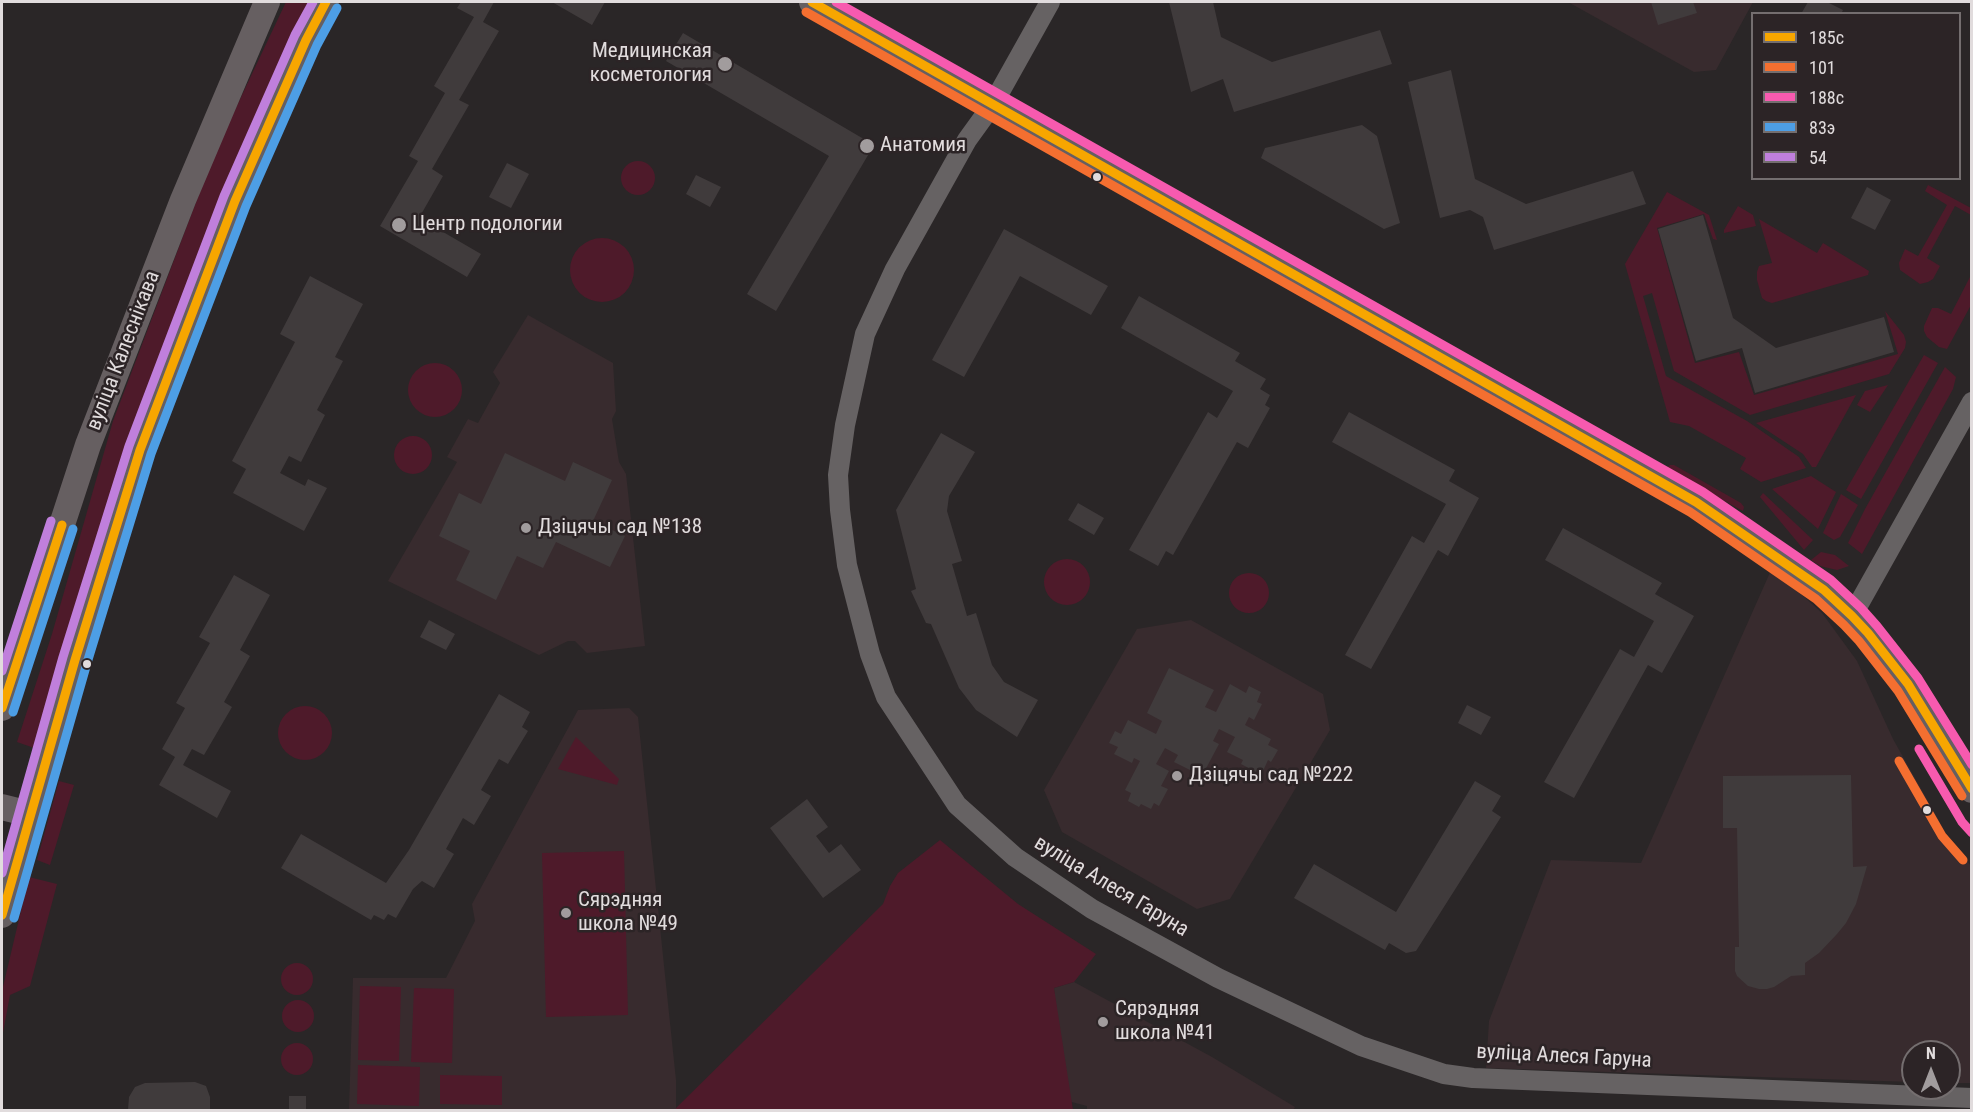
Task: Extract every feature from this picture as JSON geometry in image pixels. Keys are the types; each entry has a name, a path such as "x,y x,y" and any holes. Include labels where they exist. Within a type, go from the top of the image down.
{"main road":[{"name":"вуліца Калеснікава","path":"2,708 88,445 183,200 267,2"},
{"path":"2,915 75,660 140,450 235,201 306,40 326,2"},
{"path":"812,2 1696,502 1824,590 1852,616 1908,684 1971,790"},
{"path":"2,807 30,814"}],"street":[{"name":"вуліца Алеся Гаруна","path":"1050,2 993,104 967,141 895,269 865,334 845,425 838,475 840,510 848,565 870,654 886,697 957,805 1015,857 1092,909 1218,978 1361,1046 1444,1074 1473,1078 1971,1098"},
{"path":"1852,616 1971,402"}],"shaded area":[{"path":"286,2 315,2 37,749 17,742 52,634 113,421 215,152"},
{"path":"1568,2 1753,2 1716,70 1694,72"},
{"path":"638,161 650,166 655,178 650,190 638,195 626,190 621,178 626,166"},
{"path":"1928,185 1971,208 1971,215 1955,206 1927,258 1940,266 1933,279 1920,284 1900,270 1899,263 1905,249 1918,256 1947,205 1925,191"},
{"path":"1667,192 1709,215 1717,240 1713,239 1704,214 1657,228 1695,363 1739,352 1754,395 1898,354 1885,311 1904,335 1905,348 1889,374 1750,415 1674,371 1652,293 1643,296 1666,376 1747,421 1799,457 1806,468 1761,482 1740,469 1746,458 1689,426 1670,422 1625,264"},
{"path":"1738,206 1753,215 1756,226 1724,233 1724,230"},
{"path":"1759,219 1817,253 1823,243 1869,271 1868,275 1772,303 1766,301 1762,298 1757,272 1759,266 1772,263"},
{"path":"602,238 614,240 625,247 632,258 634,270 632,282 625,293 614,300 602,302 590,300 579,293 572,282 570,270 572,258 579,247 590,240"},
{"path":"1971,275 1971,305 1947,349 1939,347 1927,337 1924,331 1932,308 1938,308 1951,314"},
{"name":"Дзіцячы сад №138","path":"528,315 613,363 616,411 612,419 619,462 626,474 645,646 587,653 575,641 568,641 539,655 388,581 457,462 447,457 468,419 478,423 500,383 493,372"},
{"path":"1924,355 1938,363 1861,499 1846,490"},
{"path":"435,363 445,365 454,371 460,380 462,390 460,400 454,409 445,415 435,417 425,415 416,409 410,400 408,390 410,380 416,371 425,365"},
{"path":"1945,367 1956,377 1953,389 1862,554 1848,543"},
{"path":"1888,385 1870,412 1857,405 1865,391"},
{"path":"1856,395 1816,467 1812,467 1803,454 1756,423"},
{"path":"413,436 426,442 432,455 426,468 413,474 400,468 394,455 400,442"},
{"path":"1674,465 1741,503 1744,507 1743,511 1665,469"},
{"path":"1811,476 1836,492 1818,529 1772,489"},
{"path":"1763,493 1813,540 1804,550 1760,497"},
{"path":"1841,494 1858,505 1840,537 1834,540 1823,533"},
{"path":"1821,552 1835,555 1849,566 1837,570 1820,566 1811,560"},
{"path":"1067,559 1083,566 1090,582 1083,598 1067,605 1051,598 1044,582 1051,566"},
{"path":"1772,568 1822,613 1857,661 1893,739 1947,835 1971,866 1971,1083 1961,1083 1961,1040 1901,1040 1901,1082 1486,1068 1489,1021 1551,860 1641,863"},
{"path":"1249,573 1263,579 1269,593 1263,607 1249,613 1235,607 1229,593 1235,579"},
{"name":"Дзіцячы сад №222","path":"1191,620 1323,694 1330,730 1230,899 1197,909 1062,832 1044,790 1137,629"},
{"path":"305,706 315,708 324,714 330,723 332,733 330,743 324,752 315,758 305,760 295,758 286,752 280,743 278,733 280,723 286,714 295,708"},
{"name":"Сярэдняя школа №49","path":"629,708 638,717 676,1080 676,1110 349,1110 353,978 446,978 475,921 472,904 578,710"},
{"path":"576,737 619,779 617,785 558,769"},
{"path":"59,781 74,785 50,865 37,860"},
{"path":"940,840 1018,904 1096,954 1074,982 1054,988 1073,1110 676,1110 883,904 898,873"},
{"path":"624,851 628,1015 546,1017 542,853"},
{"path":"29,877 57,884 30,986 10,995 2,1038 2,991"},
{"path":"297,963 308,968 313,979 308,990 297,995 286,990 281,979 286,968"},
{"name":"Сярэдняя школа №41","path":"1074,982 1212,1057 1295,1107 1293,1110 1087,1110 1087,1106 1064,1100 1054,988"},
{"path":"360,986 401,987 399,1061 358,1060"},
{"path":"414,988 454,989 452,1063 411,1062"},
{"path":"298,1000 309,1005 314,1016 309,1027 298,1032 287,1027 282,1016 287,1005"},
{"path":"297,1043 308,1048 313,1059 308,1070 297,1075 286,1070 281,1059 286,1048"},
{"path":"358,1065 420,1067 419,1106 357,1104"},
{"path":"440,1075 502,1076 502,1105 440,1104"}],"building":[{"path":"461,2 494,2 483,22 499,31 459,100 469,105 432,169 443,176 419,218 481,254 467,277 380,226 418,161 409,156 445,93 434,86 474,17 457,8"},
{"path":"552,2 605,2 592,25"},
{"path":"1169,2 1213,2 1221,37 1272,62 1380,30 1392,64 1234,112 1223,79 1191,92"},
{"path":"1651,2 1693,2 1697,13 1658,25"},
{"path":"1808,2 1827,2 1843,10 1842,12 1802,12"},
{"path":"683,33 874,145 776,311 747,294 829,156 666,61"},
{"path":"1451,70 1475,179 1526,204 1633,171 1646,204 1494,250 1483,217 1470,210 1440,218 1408,82"},
{"path":"1362,125 1377,136 1400,223 1384,229 1261,158 1265,148"},
{"path":"507,163 529,174 511,208 489,197"},
{"path":"696,175 721,187 710,207 686,194"},
{"path":"1867,187 1891,200 1875,230 1851,218"},
{"path":"1703,215 1733,318 1776,348 1884,317 1894,352 1755,393 1742,348 1696,361 1658,229"},
{"path":"1004,229 1108,286 1091,315 1020,276 964,377 932,360"},
{"path":"310,276 363,304 335,357 343,361 317,410 325,415 301,462 289,456 280,473 305,486 308,479 327,488 304,531 233,493 246,469 232,461 295,342 280,334"},
{"path":"1139,296 1240,353 1235,361 1266,379 1260,389 1270,395 1265,405 1270,408 1248,448 1237,442 1173,555 1166,551 1158,566 1129,550 1208,412 1217,418 1233,391 1121,328"},
{"path":"1349,412 1455,470 1449,481 1479,498 1448,556 1438,550 1371,669 1345,655 1412,536 1424,543 1446,504 1332,442"},
{"path":"941,433 975,452 949,496 947,511 962,561 952,564 967,616 976,613 992,665 1004,682 1038,700 1017,737 976,710 959,688 931,624 926,623 911,591 916,589 896,510"},
{"path":"505,453 565,481 573,462 612,480 593,521 625,536 610,567 556,542 543,568 517,556 496,600 456,580 470,551 439,536 459,493 481,504"},
{"path":"1078,503 1104,518 1094,535 1068,520"},
{"path":"1563,528 1662,583 1655,594 1694,616 1662,673 1648,665 1574,798 1544,782 1620,649 1634,657 1654,621 1545,560"},
{"path":"234,575 270,595 240,650 250,656 224,702 232,707 204,755 192,749 183,765 231,791 217,818 159,785 175,757 162,749 185,708 176,703 210,643 199,637"},
{"path":"429,620 455,634 446,650 420,637"},
{"name":"Дзіцячы сад №222","path":"1169,668 1214,690 1205,707 1216,712 1230,684 1246,693 1249,686 1261,692 1257,702 1262,704 1254,720 1249,717 1245,725 1271,739 1268,745 1278,750 1271,762 1268,760 1263,771 1258,768 1256,772 1241,764 1243,760 1227,752 1235,737 1219,729 1213,741 1219,744 1202,776 1174,762 1178,755 1165,748 1156,764 1169,771 1161,786 1168,789 1159,806 1154,803 1151,809 1141,804 1139,807 1128,801 1131,793 1125,790 1140,761 1134,758 1132,763 1114,754 1118,747 1109,743 1115,731 1121,734 1128,720 1156,734 1162,721 1147,713"},
{"path":"499,694 530,712 522,727 528,731 508,764 499,759 481,790 491,796 474,825 463,818 446,849 454,854 434,888 422,881 413,889 396,918 388,914 384,920 374,915 371,920 281,868 301,834 386,883 409,850"},
{"path":"1467,705 1491,717 1481,735 1458,723"},
{"path":"1851,775 1853,867 1867,866 1856,904 1837,934 1819,953 1805,963 1805,975 1791,976 1767,989 1748,986 1735,971 1735,947 1739,947 1737,828 1723,828 1723,776"},
{"path":"1475,781 1501,796 1492,811 1501,817 1416,951 1406,953 1389,943 1385,950 1294,898 1314,864 1396,912"},
{"path":"807,799 828,827 816,836 829,853 841,844 861,870 823,898 770,828"},
{"path":"195,1082 206,1086 210,1097 210,1110 128,1110 129,1097 135,1087 145,1083"},
{"path":"289,1096 306,1096 306,1110 289,1110"}],"transit line":[{"name":"54","path":"2,873 63,657 129,446 224,196 295,35 313,2"},
{"name":"185с","path":"2,915 75,660 140,450 235,201 306,40 326,2"},
{"name":"185с","path":"812,2 1696,502 1824,590 1852,616 1908,684 1972,789"},
{"name":"188с","path":"836,2 1703,492 1831,580 1861,608 1918,678 1972,765"},
{"name":"83э","path":"14,918 87,663 151,454 246,206 317,45 337,8"},
{"name":"101","path":"806,12 1690,512 1816,599 1844,625 1898,691 1962,796"},
{"name":"54","path":"2,671 51,521"},
{"name":"185с","path":"2,708 62,525"},
{"name":"83э","path":"13,712 73,529"},
{"name":"188с","path":"1919,749 1962,822 1972,833"},
{"name":"101","path":"1899,761 1942,836 1963,860"}],"place":[{"name":"Медицинская косметология","path":"725,64"},
{"name":"Анатомия","path":"867,146"},
{"name":"Центр подологии","path":"399,225"},
{"name":"Дзіцячы сад №138","path":"526,528"},
{"name":"Дзіцячы сад №222","path":"1177,776"},
{"name":"Сярэдняя школа №49","path":"566,913"},
{"name":"Сярэдняя школа №41","path":"1103,1022"}]}
